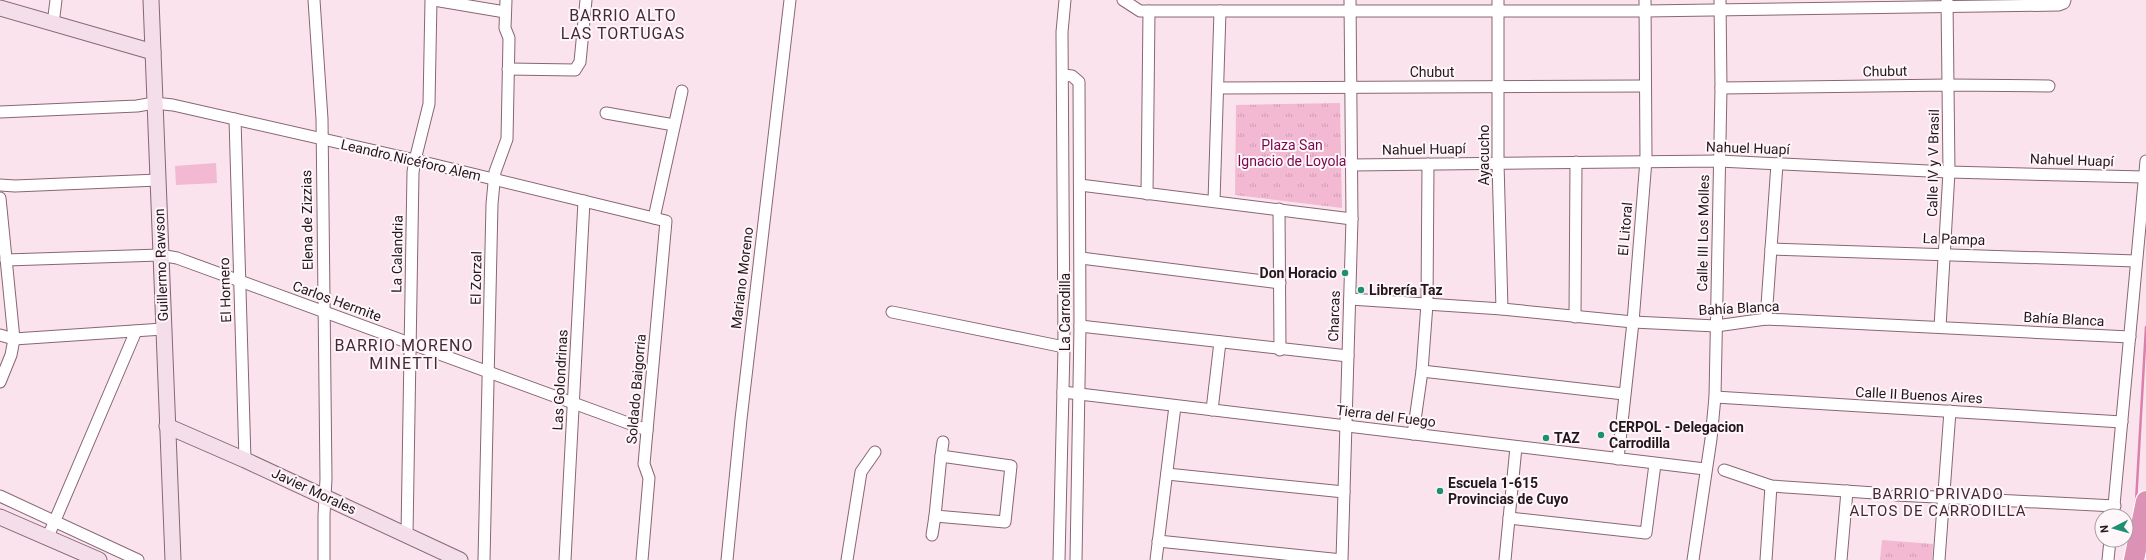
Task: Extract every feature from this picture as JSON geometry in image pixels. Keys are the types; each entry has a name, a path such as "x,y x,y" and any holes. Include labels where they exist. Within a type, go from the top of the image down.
{"highway":[{"path":"2134,560 2146,501"}],"main road":[{"name":"Guillermo Rawson","path":"151,0 170,530 166,559"},
{"path":"0,8 153,52"},
{"name":"Javier Morales","path":"167,426 325,496 460,560"},
{"path":"0,518 99,560"}],"street":[{"path":"53,24 56,0"},
{"name":"Elena de Zizzias","path":"314,0 322,119 321,139 326,479 324,560"},
{"name":"La Calandria","path":"407,534 415,160 429,104 430,0"},
{"path":"434,0 505,12"},
{"name":"El Zorzal","path":"484,560 494,180 495,172 508,139 509,38 505,28 506,0"},
{"path":"508,69 575,70 580,62 586,0"},
{"name":"Mariano Moreno","path":"727,560 741,419 790,0"},
{"name":"La Carrodilla","path":"1059,560 1064,347 1062,32 1065,0"},
{"path":"1123,0 1137,10 1149,11 1220,11 1350,5 1645,6 1947,4 2059,6 2064,3 2065,0"},
{"name":"Calle IV y V Brasil","path":"1940,327 1949,172 1947,4"},
{"name":"Charcas","path":"1342,560 1352,220 1350,5"},
{"name":"Ayacucho","path":"1498,5 1498,163 1502,309"},
{"name":"Calle III Los Molles","path":"1693,560 1705,469 1711,439 1715,397 1721,88 1720,5"},
{"name":"El Litoral","path":"1618,459 1633,322 1646,160 1644,86 1645,6"},
{"path":"1147,194 1149,11"},
{"path":"1214,201 1219,88 1220,11"},
{"name":"La Carrodilla","path":"1063,76 1072,76 1079,82 1081,258 1080,394 1076,560"},
{"name":"Chubut","path":"1721,88 1949,85 2049,86"},
{"name":"Chubut","path":"1219,88 1644,86"},
{"path":"654,218 682,91"},
{"name":"Leandro Nicéforo Alem","path":"0,112 137,106 154,103 174,105 415,160 666,220"},
{"path":"606,113 674,125"},
{"name":"El Hornero","path":"235,119 245,460"},
{"name":"Nahuel Huapí","path":"1351,165 1646,160 1719,161 1949,172 2144,177"},
{"path":"2114,508 2146,160"},
{"path":"1575,317 1576,162"},
{"path":"1413,434 1422,371 1427,304 1428,164"},
{"path":"1766,319 1777,164"},
{"path":"0,185 15,186 158,180"},
{"path":"1080,186 1279,209 1352,220"},
{"path":"0,198 14,339 11,355 0,382"},
{"name":"Las Golondrinas","path":"565,560 584,201"},
{"path":"1279,209 1280,350"},
{"name":"Soldado Baigorria","path":"642,560 649,478 644,464 666,220"},
{"name":"La Pampa","path":"1771,249 2136,261"},
{"name":"Carlos Hermite","path":"6,260 160,255 177,258 647,430"},
{"path":"1081,258 1280,283"},
{"name":"Bahía Blanca","path":"1350,299 1502,309 1633,322 1716,326 1766,319 2130,337"},
{"path":"892,312 1064,347"},
{"path":"1080,326 1280,350 1348,356"},
{"path":"0,335 14,339 163,329"},
{"path":"47,538 136,331"},
{"path":"1212,410 1220,342"},
{"path":"1422,371 1624,394"},
{"name":"Tierra del Fuego","path":"1063,392 1705,469"},
{"name":"Calle II Buenos Aires","path":"1715,397 1786,403 1950,411 2122,422"},
{"path":"1156,560 1175,406"},
{"path":"1939,560 1950,411"},
{"path":"932,535 943,442"},
{"path":"1505,560 1516,447"},
{"path":"847,560 861,472 875,452"},
{"path":"935,516 1005,522 1011,466 941,456"},
{"path":"1509,518 1646,533 1655,464"},
{"path":"1724,470 1771,486 1875,493"},
{"path":"1167,474 1344,492"},
{"path":"1766,560 1771,486"},
{"path":"1841,560 1847,491"},
{"path":"1896,495 1944,496 2094,509"},
{"path":"0,496 138,560"},
{"path":"1158,541 1342,560"},
{"path":"2108,560 2109,548"}],"green space":[{"name":"Plaza San Ignacio de Loyola","path":"1340,103 1342,208 1235,195 1236,105"},
{"path":"216,163 217,183 176,185 175,166"},
{"path":"1882,540 1933,544 1932,560 1880,560"}],"waterway":[{"path":"2136,502 2146,327"}],"place":[{"name":"Don Horacio","path":"1345,273"},
{"name":"Librería Taz","path":"1361,290"},
{"name":"CERPOL - Delegacion Carrodilla","path":"1601,435"},
{"name":"TAZ","path":"1546,438"},
{"name":"Escuela 1-615 Provincias de Cuyo","path":"1440,491"}],"district":[{"name":"BARRIO ALTO LAS TORTUGAS","path":"623,24"},
{"name":"BARRIO MORENO MINETTI","path":"404,354"},
{"name":"BARRIO PRIVADO ALTOS DE CARRODILLA","path":"1938,502"}]}
